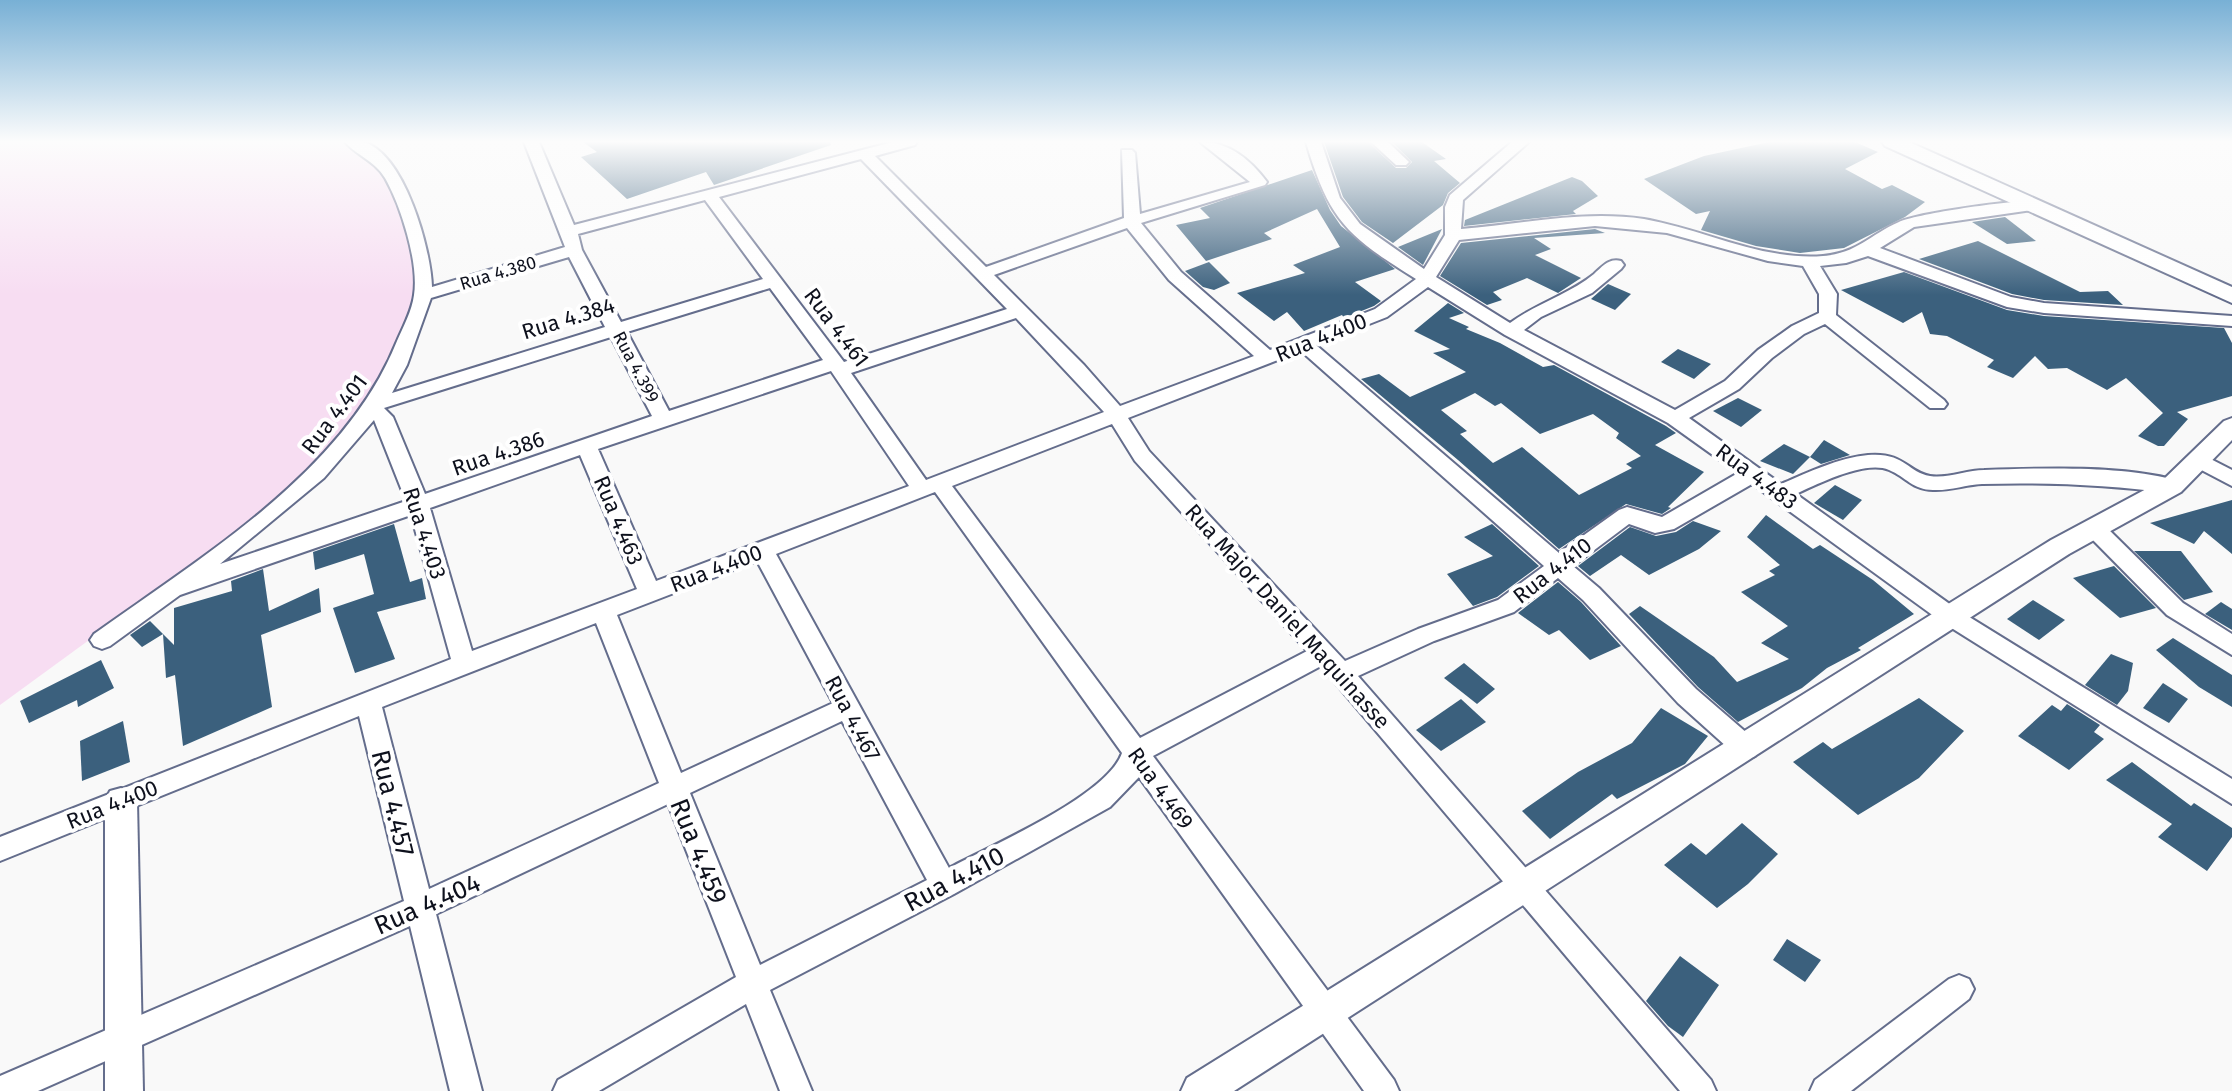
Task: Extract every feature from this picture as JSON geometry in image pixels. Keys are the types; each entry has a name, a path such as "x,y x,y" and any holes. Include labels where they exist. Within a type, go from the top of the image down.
{"main road":[{"path":"2005,193 2232,296"}],"street":[{"name":"Rua 4.401","path":"102,640 176,588 304,488 374,407 405,348 423,295 419,252 399,193"},
{"name":"Rua 4.399","path":"553,193 574,250 662,417"},
{"path":"569,231 717,193"},
{"name":"Rua Major Daniel Maquinasse","path":"904,193 1077,369 1115,413 1142,456 1324,653 1700,1091"},
{"path":"1130,193 1132,222 1175,276 1269,359"},
{"path":"985,273 1101,230 1229,193"},
{"name":"Rua 4.483","path":"1330,193 1344,215 1364,237 1426,280 1511,331 1675,418 1950,616 2232,793"},
{"path":"1426,280 1453,235 1453,207 1462,193"},
{"name":"Rua 4.461","path":"709,195 931,487"},
{"path":"1453,235 1581,221 1613,221 1643,224 1748,252 1808,261 1846,258 1869,250 1895,230 1910,223 2032,205"},
{"name":"Rua 4.380","path":"423,295 574,250"},
{"path":"1869,250 2007,302 2044,308 2232,321"},
{"path":"1808,261 1825,286 1830,302 1827,316"},
{"path":"1511,331 1535,313 1586,289 1615,265"},
{"name":"Rua 4.400","path":"0,849 603,610 931,487 1115,413 1269,359 1381,313 1426,280"},
{"name":"Rua 4.384","path":"374,407 615,328 773,281"},
{"name":"Rua 4.386","path":"176,588 419,507 662,417 1019,311"},
{"path":"1827,316 1937,404"},
{"path":"1675,418 1732,385 1765,354 1808,323 1827,316"},
{"path":"1304,344 1601,604 1687,696 1746,748"},
{"name":"Rua 4.403","path":"374,407 383,417 419,507 464,664"},
{"path":"1200,1091 1950,616 2172,486 2232,426"},
{"name":"Rua 4.463","path":"587,447 650,593"},
{"path":"2197,459 2232,479"},
{"path":"1780,493 1831,471 1884,462 1895,464 1928,484 1978,477 2070,476 2172,486"},
{"name":"Rua 4.410","path":"1341,673 1426,635 1506,606 1627,515 1655,525 1666,524 1754,473"},
{"name":"Rua 4.469","path":"931,487 1135,753 1383,1091"},
{"path":"2095,529 2175,609 2232,646"},
{"name":"Rua 4.467","path":"763,551 944,885"},
{"name":"Rua 4.459","path":"603,610 796,1091"},
{"path":"1135,753 1324,653"},
{"name":"Rua 4.457","path":"368,701 466,1091"},
{"name":"Rua 4.404","path":"2,1091 419,908 846,708"},
{"name":"Rua 4.410","path":"569,1091 752,984 944,885 1101,799 1128,773 1135,753"},
{"path":"121,801 124,1091"},
{"path":"1826,1091 1959,989"}],"shaded area":[{"path":"0,193 396,193 407,214 423,286 395,368 322,470 0,705"}],"building":[{"path":"620,193 645,193 627,199"},
{"path":"1244,193 1322,193 1341,226 1395,269 1355,282 1381,301 1374,306 1304,331 1287,312 1274,321 1237,293 1305,273 1293,265 1340,247 1317,209 1264,233 1272,239 1206,261 1176,225 1210,218 1200,208"},
{"path":"1342,193 1448,193 1443,205 1393,243 1362,222"},
{"path":"1532,193 1595,193 1598,196 1573,211 1576,214 1464,226 1465,220"},
{"path":"1665,193 1907,193 1925,202 1905,217 1844,248 1800,253 1756,246 1701,230 1710,211 1696,214"},
{"path":"2005,217 2036,241 2007,244 1972,222"},
{"path":"1442,229 1423,265 1398,247"},
{"path":"1595,229 1605,233 1534,238 1551,249 1535,255 1581,278 1558,293 1527,278 1493,292 1502,300 1487,305 1440,276 1461,243"},
{"path":"1978,241 2080,292 2108,291 2123,305 2044,300 2012,294 1919,259"},
{"path":"1209,262 1230,283 1214,290 1203,287 1185,271"},
{"path":"1904,272 2007,310 2044,316 2224,328 2232,343 2232,396 2177,412 2188,419 2164,446 2158,446 2138,436 2163,413 2126,378 2107,390 2067,368 2048,369 2035,356 2013,378 1987,367 1994,360 1947,336 1930,334 1922,312 1903,323 1841,290"},
{"path":"1608,284 1631,294 1615,310 1591,299"},
{"path":"1448,303 1464,313 1449,318 1469,327 1466,329 1500,343 1543,367 1554,365 1666,426 1676,433 1655,445 1704,472 1662,514 1626,504 1559,549 1361,379 1379,374 1410,397 1466,372 1433,353 1450,349 1414,331","holes":["1475,393 1495,406 1501,403 1540,434 1593,414 1619,433 1616,438 1641,456 1626,464 1632,468 1579,495 1522,447 1493,463 1460,434 1467,431 1441,410"]},
{"path":"1678,349 1711,364 1694,379 1661,362"},
{"path":"1738,398 1762,410 1741,427 1713,411"},
{"path":"1824,440 1850,455 1821,464 1810,457"},
{"path":"1784,444 1810,457 1793,474 1760,461"},
{"path":"1835,485 1862,500 1843,520 1814,503"},
{"path":"2232,500 2232,554 2204,531 2194,544 2150,523"},
{"path":"1766,515 1813,549 1820,545 1873,580 1914,614 1858,648 1861,650 1827,668 1802,688 1738,722 1698,687 1629,614 1640,606 1714,657 1737,682 1789,659 1761,643 1788,626 1741,592 1775,575 1769,571 1780,565 1747,537"},
{"path":"1693,521 1721,531 1699,549 1649,575 1621,555 1590,576 1578,566 1630,527 1656,536 1676,532"},
{"path":"394,524 410,582 422,578 426,599 377,612 395,659 355,673 333,608 374,594 364,554 315,570 313,552"},
{"path":"1492,524 1539,566 1497,597 1473,606 1447,574 1493,556 1464,537"},
{"path":"2134,551 2181,551 2213,592 2184,600"},
{"path":"2114,566 2156,608 2120,618 2073,578"},
{"path":"263,569 269,611 319,588 321,612 261,635 272,707 183,746 175,675 166,678 163,634 174,645 174,608 232,591 231,581"},
{"path":"1558,582 1621,646 1590,660 1559,630 1549,635 1518,613"},
{"path":"2033,600 2065,620 2039,640 2007,619"},
{"path":"2221,602 2232,609 2232,630 2205,614"},
{"path":"150,621 163,634 142,647 130,635"},
{"path":"2173,638 2232,675 2232,707 2199,687 2156,650"},
{"path":"2111,654 2133,663 2128,691 2117,705 2085,685"},
{"path":"101,660 114,688 78,707 77,700 29,723 20,701"},
{"path":"1464,663 1495,689 1477,704 1444,678"},
{"path":"2163,683 2188,699 2169,723 2143,708"},
{"path":"1919,698 1964,731 1919,778 1858,815 1793,762 1823,742 1832,749"},
{"path":"1461,699 1486,722 1441,751 1416,730"},
{"path":"2067,704 2100,725 2094,732 2104,739 2069,770 2018,736 2052,705 2061,711"},
{"path":"1661,708 1708,736 1685,764 1617,799 1612,794 1550,839 1522,811 1578,772 1632,743"},
{"path":"123,721 130,762 82,781 80,741"},
{"path":"2132,762 2191,806 2194,803 2232,828 2232,837 2207,871 2158,837 2172,824 2106,780"},
{"path":"1742,823 1778,854 1748,884 1717,908 1664,865 1691,843 1706,855"},
{"path":"1787,939 1821,960 1805,982 1773,960"},
{"path":"1680,956 1719,985 1683,1037 1668,1026 1646,1001"}]}
